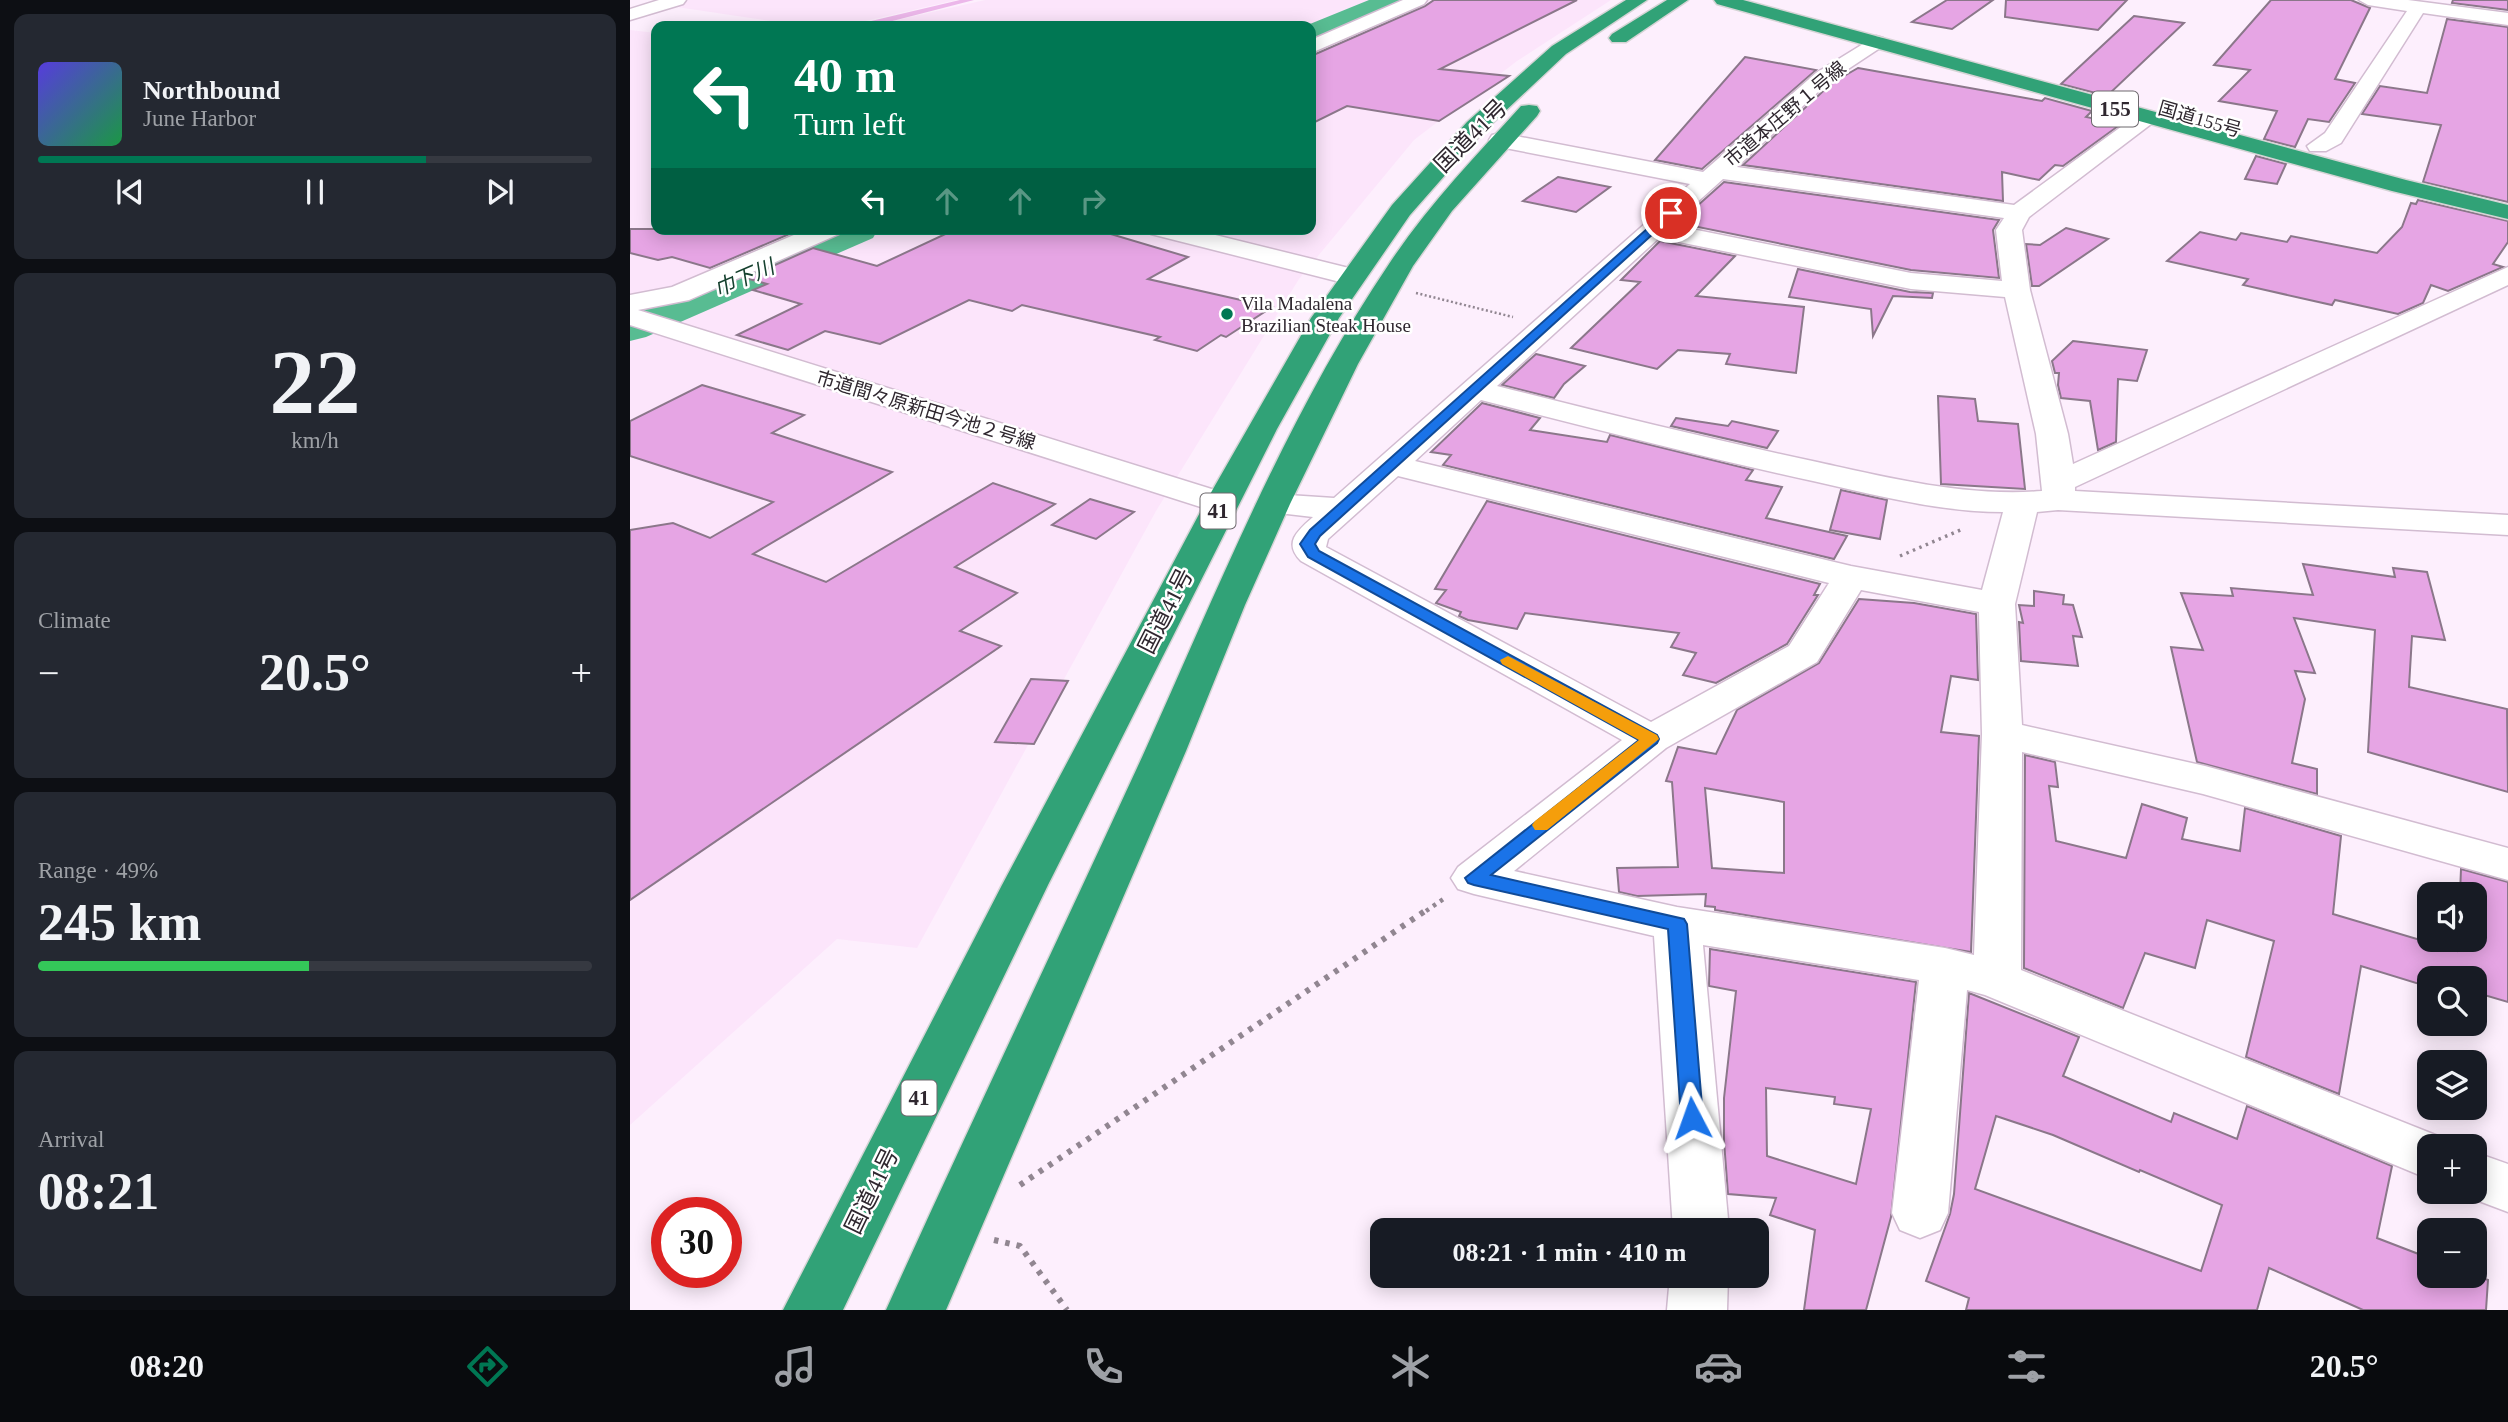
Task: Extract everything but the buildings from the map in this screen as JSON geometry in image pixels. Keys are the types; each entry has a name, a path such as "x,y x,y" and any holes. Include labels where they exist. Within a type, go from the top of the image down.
{"highway":[{"name":"国道41号","path":"813,1310 1025,885 1222,503 1294,370 1352,278 1401,210 1475,127 1559,50 1638,0"},
{"path":"1604,49 1679,0"},
{"name":"155","path":"1723,0 1876,42 2146,107"},
{"name":"国道155号","path":"1769,0 2508,211"},
{"name":"国道155号","path":"1784,0 2146,107 2253,127 2508,198"},
{"name":"国道41号","path":"916,1310 1273,504 1343,364 1388,286 1450,197 1500,140 1549,93"},
{"name":"155","path":"2191,108 2253,127"}],"street":[{"path":"630,15 677,0"},
{"path":"1316,45 1418,0"},
{"path":"2368,0 2508,19"},
{"path":"630,5 653,8"},
{"path":"2318,146 2333,138 2418,7"},
{"name":"市道本庄野１号線","path":"1651,739 1313,554 1308,549 1311,539 1823,77 1876,42"},
{"path":"1997,980 2002,734 1997,604 2047,495 2052,434 2017,290 2009,230 2019,213 2146,107"},
{"path":"1500,140 1712,175 2019,213"},
{"path":"1653,229 1911,281 2017,290"},
{"path":"630,303 678,294 816,235"},
{"path":"1184,235 1352,278"},
{"path":"2047,495 2508,275"},
{"name":"市道間々原新田今池２号線","path":"630,316 1222,503"},
{"path":"1475,389 1705,448 1913,493 2047,495 2508,525"},
{"path":"1391,465 1851,577 1997,604"},
{"path":"1273,504 1342,509"},
{"path":"1474,878 1651,739 1803,654 1851,577"},
{"path":"2002,734 2205,780 2508,864"},
{"path":"1474,878 1677,924 1945,966 1997,980 2417,1151"},
{"path":"1677,924 1699,1218"},
{"path":"1920,1213 1945,966"},
{"path":"2487,1180 2508,1188"},
{"path":"1697,1310 1698,1288"}],"path":[{"path":"1388,286 1546,325"},
{"path":"1851,577 2047,495"},
{"path":"1009,1192 1474,878"},
{"path":"952,1231 1020,1246 1067,1310"}],"shaded area":[{"path":"689,0 956,0 866,21 770,21 670,6"},
{"path":"960,0 974,0 892,21 871,21"},
{"path":"985,0 1611,0 1517,61 1414,140 1299,279 1156,511 917,948 837,939 630,1125 630,30 651,32 651,235 1316,235 1316,21 893,21"}],"waterway":[{"name":"巾下川","path":"1316,33 1394,0"},
{"name":"巾下川","path":"630,327 844,235"},
{"path":"630,311 691,301"}],"slow traffic":[{"path":"1508,660 1651,739 1541,825"}],"place":[{"name":"Vila Madalena Brazilian Steak House","path":"1227,314"}],"route":[{"path":"1671,213 1315,533 1308,549 1651,739 1474,878 1677,924 1692,1118"}]}
